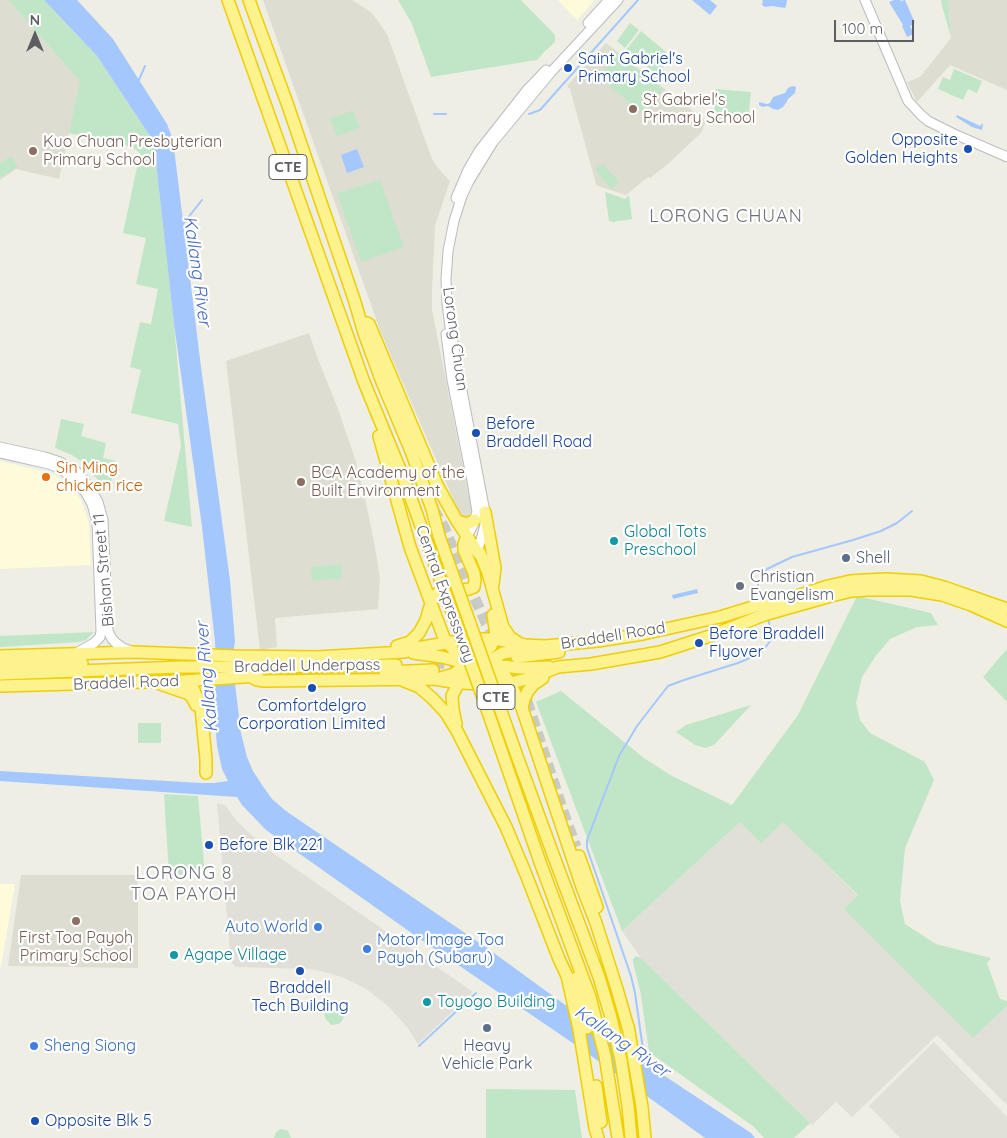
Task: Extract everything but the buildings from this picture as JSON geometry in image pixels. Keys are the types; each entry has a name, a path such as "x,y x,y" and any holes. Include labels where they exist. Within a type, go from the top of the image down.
{"highway":[{"name":"Central Expressway","path":"228,0 364,382 404,479 488,710 568,937 586,1000"},
{"name":"Central Expressway","path":"249,0 287,103 361,319 364,333 411,451 517,756 599,977 621,1060 631,1138"},
{"path":"361,319 369,324 438,485 457,521 480,553 505,630 514,640 526,645"},
{"path":"364,382 410,547 444,638 453,649 477,663 502,674 510,683 522,708 582,887 596,923 629,1031"},
{"path":"484,512 495,568 492,588"},
{"path":"457,521 467,524 475,520"},
{"path":"369,654 406,644 413,640 421,630 433,598 438,593 474,587 476,580 464,550 467,536"},
{"path":"457,731 452,696 459,683 491,646 496,635 489,590 478,552"},
{"path":"404,652 477,663 514,663 601,656 658,645 764,610 791,598 850,581 886,579 921,581 975,597 1007,609"},
{"name":"Braddell Road","path":"0,686 209,679 236,667 317,657 404,652 447,642 470,639 545,646 598,641 643,634 852,591 895,589 942,595 971,605 1007,622"},
{"name":"Braddell Road","path":"210,661 236,667 257,680 264,681 385,679 433,671 459,683 510,683 527,679 558,667 660,652 710,636 764,610"},
{"path":"433,671 454,674 503,653 545,646"},
{"path":"0,664 56,654 134,652 210,661"},
{"path":"503,653 502,662 558,667"},
{"path":"0,656 181,667"},
{"name":"Braddell Underpass","path":"181,667 210,661"},
{"path":"522,708 525,696 534,684 551,674 572,666"},
{"name":"Braddell Road","path":"0,674 181,667"},
{"name":"Braddell Underpass","path":"236,667 433,671"},
{"name":"Braddell Underpass","path":"251,677 265,675 433,671"},
{"path":"385,679 415,685 436,702 457,731 506,827 559,960 568,993 598,1138"},
{"path":"184,681 194,690 202,708 206,773"},
{"path":"156,682 189,694 195,702 203,728"},
{"path":"576,847 621,973 642,1106 645,1138"},
{"path":"582,887 599,977"},
{"path":"586,1000 605,1056 618,1138"},
{"path":"586,1000 592,1138"},
{"path":"592,1106 603,1138"}],"main road":[{"name":"Lorong Chuan","path":"467,536 475,520 477,512 476,502 452,380 442,301 443,254 450,218 464,178 476,155 488,138 527,90 609,0"},
{"name":"Lorong Chuan","path":"478,552 478,544 481,540 484,525 484,512 447,303 448,251 454,221 469,181 490,146 552,71 618,0"},
{"path":"865,0 908,102 928,121 1007,157"},
{"name":"Bishan Street 11","path":"0,447 60,462 84,478 98,502 103,520 108,631 112,639 119,646 134,652"},
{"name":"Bishan Street 11","path":"0,453 59,468 79,484 93,506 97,522 101,631 100,637 94,643 76,653"}],"shaded area":[{"path":"0,0 8,0 81,81 59,179 16,169 0,180"},
{"path":"263,0 352,0 372,13 387,34 432,159 450,181 435,226 432,310 472,512 462,519 381,333"},
{"path":"558,0 595,0 577,20"},
{"path":"948,0 1007,0 1007,90 950,65 917,102 907,82 920,77 951,38"},
{"name":"St Gabriel's Primary School","path":"606,43 706,121 701,133 669,163 626,195 596,184 570,89 567,86"},
{"name":"BCA Academy of the Built Environment","path":"309,333 356,462 366,503 380,579 378,609 275,618 277,647 260,650 226,361"},
{"path":"0,461 51,473 65,481 75,491 82,502 89,523 91,565 0,569"},
{"path":"217,803 225,805 236,820 270,851 473,992 418,1044 407,1027 388,1006 365,988 342,977 309,969 236,967 231,962"},
{"path":"783,821 858,896 844,909 973,1038 1007,1006 1007,1105 937,1035 852,1117 836,1102 812,1125 641,958 622,931 740,822"},
{"name":"First Toa Payoh Primary School","path":"21,875 138,875 138,968 8,966"},
{"path":"0,884 15,884 1,967 0,967"},
{"path":"934,1042 1007,1117 1007,1138 900,1138 869,1106"}],"green space":[{"path":"8,0 44,0 97,56 153,143 174,324 192,527 164,521 181,446 178,424 131,413 141,370 130,367 140,322 151,324 158,289 136,284 146,238 123,233 140,153 132,147 69,133 80,81"},
{"path":"398,0 521,0 555,35 555,42 537,60 431,77 412,24"},
{"path":"941,0 948,0 951,37 942,6"},
{"path":"630,23 639,30 625,48 617,41"},
{"path":"641,31 671,56 658,75 626,50"},
{"path":"617,53 663,90 644,114 598,77"},
{"path":"954,69 982,81 977,93 968,89 963,100 938,89 943,77 950,80"},
{"path":"716,89 751,92 748,122 714,118"},
{"path":"353,110 360,128 337,136 330,119"},
{"path":"11,156 18,167 0,178 0,163"},
{"path":"603,163 619,182 611,189 595,170"},
{"path":"380,180 404,247 361,262 337,193"},
{"path":"605,192 625,199 629,195 632,219 609,221"},
{"path":"61,419 84,424 81,436 106,443 103,458 116,461 109,491 104,490 98,480 81,461 55,448"},
{"path":"341,564 342,578 312,581 311,567"},
{"path":"857,596 931,613 938,625 917,627 890,639 862,677 856,703 860,720 870,733 925,762 934,780 905,848 900,901 905,924 936,944 991,958 987,963 1000,999 1007,1001 1007,1006 973,1038 844,909 858,895 783,822 761,843 740,822 622,931 536,702 561,691 644,758 672,776 732,805 798,715"},
{"path":"94,632 86,640 80,642 0,647 0,636"},
{"path":"1007,649 1007,702 983,677"},
{"path":"751,705 714,745 706,748 695,745 676,732 686,725"},
{"path":"138,723 161,723 161,743 138,743"},
{"path":"164,794 198,796 205,875 169,875"},
{"path":"636,956 641,958 810,1123 794,1138 764,1138 754,1127 649,1052 641,995 633,962"},
{"path":"324,1013 345,1013 339,1024 331,1025 325,1018"},
{"path":"486,1089 575,1090 582,1138 486,1138"},
{"path":"280,1129 288,1131 291,1138 274,1138 276,1132"}],"water":[{"path":"44,0 77,0 113,39 167,124 173,140 230,580 235,642 232,659 241,733 247,757 253,771 272,799 286,811 487,948 645,1063 751,1133 755,1138 705,1138 583,1050 420,939 266,830 242,805 237,797 0,781 0,771 201,783 228,781 222,769 217,746 212,687 216,660 215,642 153,143 97,56"},
{"path":"692,0 710,0 717,6 710,15"},
{"path":"763,0 787,0 785,8 765,7 762,5"},
{"path":"905,0 915,23 910,26 914,34 907,37 903,25 889,2"},
{"path":"792,86 796,87 795,93 778,110 759,105 759,102 770,103 773,97 785,93"},
{"path":"957,115 980,126 982,123 982,130 972,127 956,117"},
{"path":"357,149 364,167 347,173 341,155"},
{"path":"697,589 698,593 673,599 672,595"}],"waterway":[{"path":"529,114 540,110 638,0"},
{"path":"138,82 145,66"},
{"path":"434,114 446,114"},
{"name":"Kallang River","path":"183,224 202,200"},
{"path":"762,600 758,582 767,569 792,557 881,531 897,523 912,511"},
{"name":"Kallang River","path":"645,1063 631,976 587,848 587,840 619,756 637,726 668,686 738,663 761,653 771,640 772,634 768,619"},
{"path":"419,1046 476,993"}],"tunnel":[{"path":"433,509 444,527 486,623 511,662 521,683 576,847"},
{"path":"433,664 458,662"}],"place":[{"name":"Saint Gabriel's Primary School","path":"568,68"},
{"name":"St Gabriel's Primary School","path":"633,109"},
{"name":"Opposite Golden Heights","path":"968,149"},
{"name":"Kuo Chuan Presbyterian Primary School","path":"33,151"},
{"name":"Before Braddell Road","path":"476,433"},
{"name":"Sin Ming chicken rice","path":"46,477"},
{"name":"BCA Academy of the Built Environment","path":"301,482"},
{"name":"Global Tots Preschool","path":"614,541"},
{"name":"Shell","path":"846,558"},
{"name":"Christian Evangelism","path":"740,586"},
{"name":"Before Braddell Flyover","path":"699,643"},
{"name":"Comfortdelgro Corporation Limited","path":"312,688"},
{"name":"Before Blk 221","path":"209,845"},
{"name":"First Toa Payoh Primary School","path":"76,921"},
{"name":"Auto World","path":"318,927"},
{"name":"Motor Image Toa Payoh (Subaru)","path":"367,949"},
{"name":"Agape Village","path":"174,955"},
{"name":"Braddell Tech Building","path":"300,971"},
{"name":"Toyogo Building","path":"427,1002"},
{"name":"Heavy Vehicle Park","path":"487,1028"},
{"name":"Sheng Siong","path":"34,1046"},
{"name":"Opposite Blk 5","path":"35,1121"}],"district":[{"name":"LORONG CHUAN","path":"726,217"},
{"name":"LORONG 8 TOA PAYOH","path":"184,884"}]}
